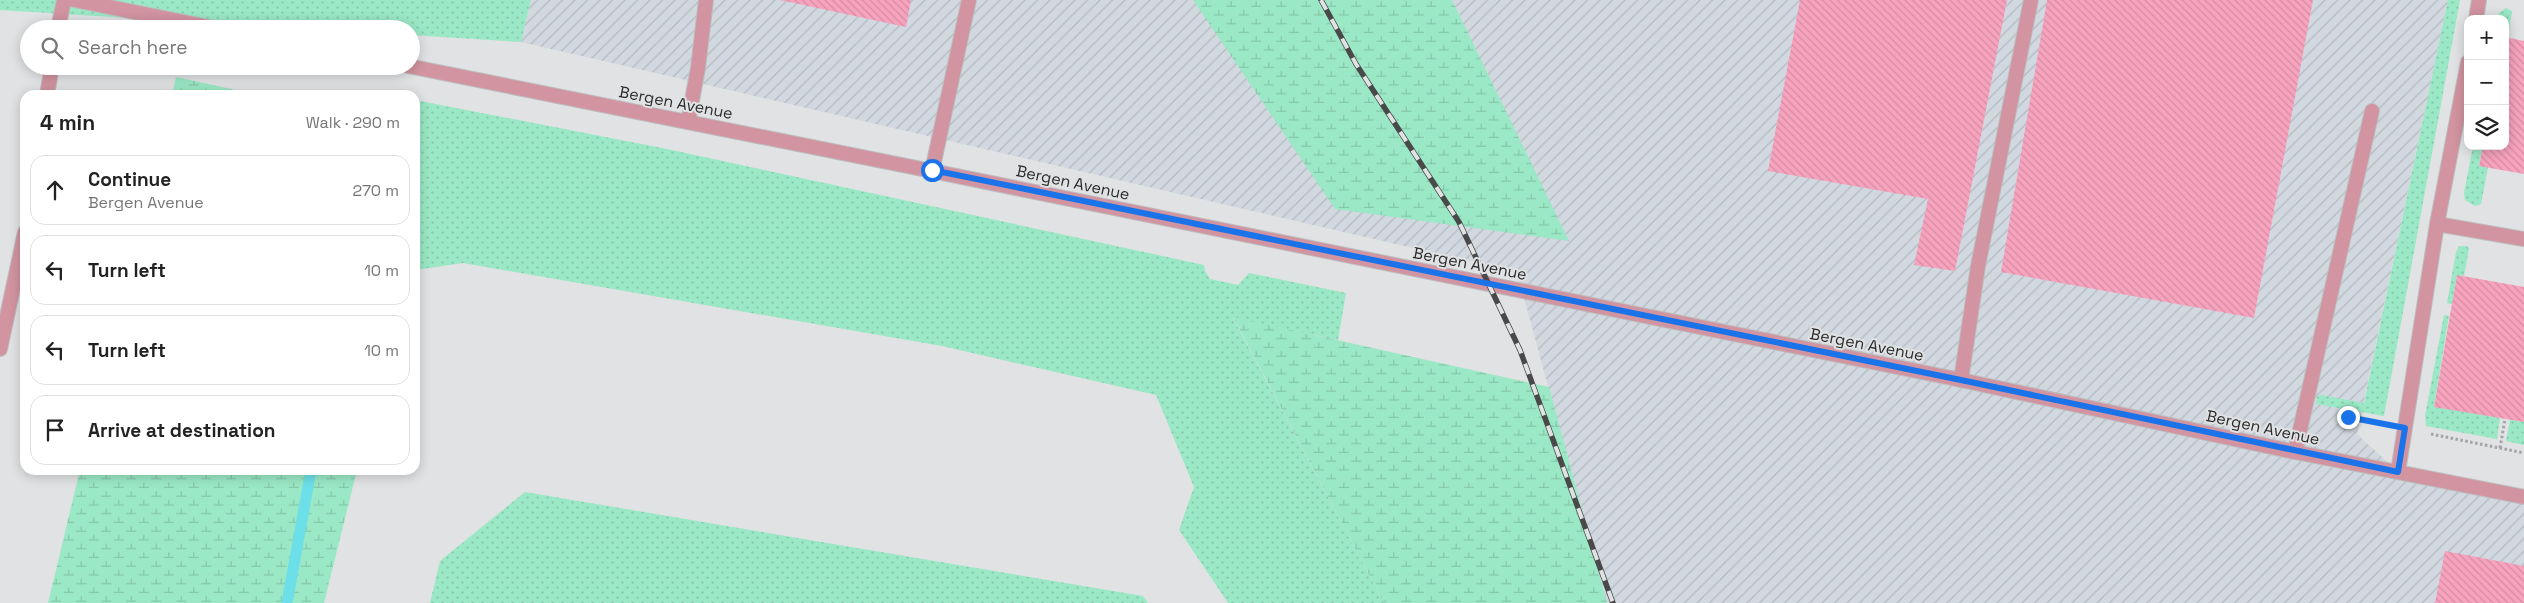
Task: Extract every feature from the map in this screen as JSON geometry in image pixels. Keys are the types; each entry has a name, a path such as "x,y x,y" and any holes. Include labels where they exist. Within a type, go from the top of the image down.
{"street":[{"path":"60,20 64,0"},
{"path":"74,0 174,20"},
{"path":"688,122 698,68 706,0"},
{"path":"932,170 969,0"},
{"path":"1961,380 1978,266 2031,0"},
{"path":"2477,15 2479,0"},
{"name":"Bergen Avenue","path":"420,68 932,170 1961,380 2295,452 2524,497"},
{"path":"48,90 50,75"},
{"path":"2398,472 2437,224 2464,83"},
{"path":"2295,452 2372,111"},
{"path":"2437,224 2524,239"},
{"path":"0,349 20,255"}],"path":[{"path":"2348,417 2524,453"},
{"path":"2500,448 2505,419"}],"shaded area":[{"path":"531,0 2448,0 2357,434 2398,472 2524,497 2524,603 1607,603 1517,272 521,42"}],"green space":[{"path":"0,0 531,0 521,42 420,36 420,20 161,20 0,10"},
{"path":"1193,0 1452,0 1569,241 1335,209"},
{"path":"2448,0 2460,0 2384,416 2316,404 2317,397 2321,395 2364,403"},
{"path":"2506,8 2512,11 2509,31 2509,15 2499,15"},
{"path":"176,77 235,90 173,90"},
{"path":"420,101 667,149 1204,265 1210,279 1238,285 1249,273 1346,293 1338,340 1233,318 1384,603 1228,603 1179,530 1194,487 1156,395 942,346 463,263 420,269"},
{"path":"2472,150 2482,150 2479,165 2488,167 2481,204 2475,206 2465,200 2464,193"},
{"path":"2459,246 2467,246 2469,249 2464,276 2457,275 2452,304 2447,303 2456,252"},
{"path":"2444,315 2449,316 2434,406 2500,418 2497,439 2426,426 2425,416"},
{"path":"1233,317 1549,387 1607,603 1384,603"},
{"path":"2510,420 2524,422 2524,445 2506,441"},
{"path":"79,475 356,475 324,603 48,603"},
{"path":"525,492 1143,596 1148,603 430,603 440,561"}],"building":[{"path":"780,0 911,0 906,27"},
{"path":"1800,0 2007,0 1955,271 1914,265 1928,199 1768,171"},
{"path":"2047,0 2313,0 2254,318 2001,272"},
{"path":"2509,38 2524,41 2524,174 2479,166 2482,150 2509,150"},
{"path":"2457,275 2524,287 2524,422 2434,407"},
{"path":"2445,551 2524,566 2524,603 2435,603"}],"waterway":[{"path":"287,603 310,475"}],"railway":[{"path":"1321,0 1356,64 1459,222 1520,350 1613,603"}],"route":[{"path":"932,170 1961,380 2295,452 2398,472 2405,428 2348,417"}]}
